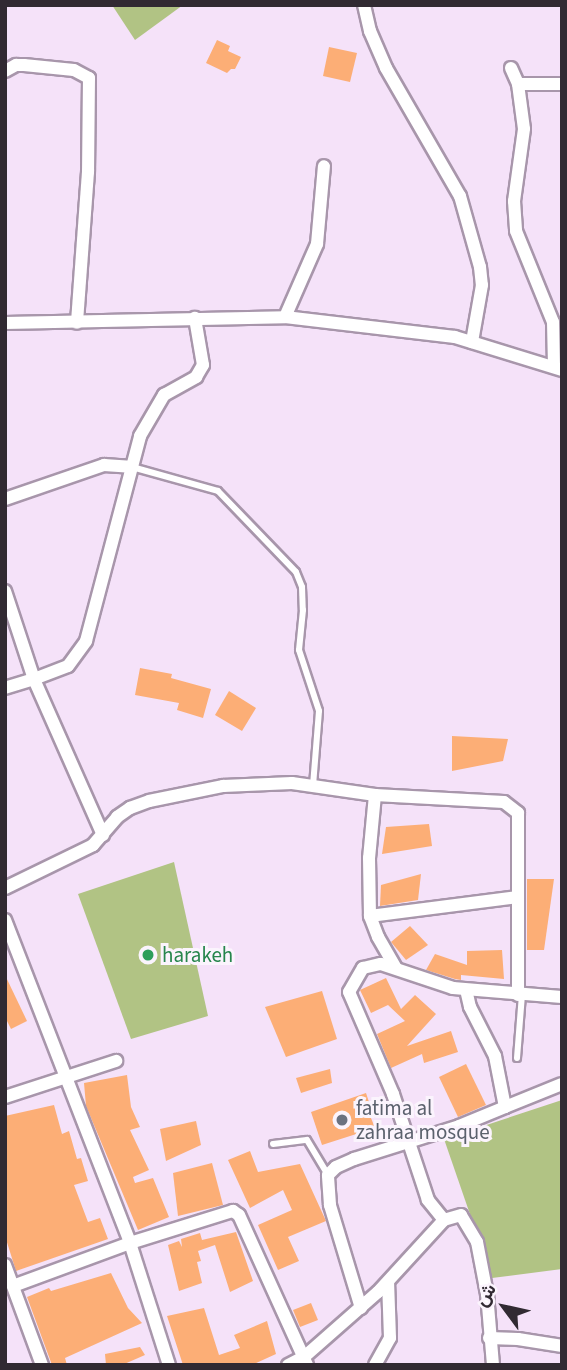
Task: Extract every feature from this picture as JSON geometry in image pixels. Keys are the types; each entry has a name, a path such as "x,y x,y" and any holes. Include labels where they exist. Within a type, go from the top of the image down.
{"street":[{"path":"364,5 370,31 386,68 460,196 480,267 482,285 472,342"},
{"path":"5,71 24,65 74,70 89,78 88,172 77,323"},
{"path":"5,323 285,317 410,330 472,342 558,369 553,322 516,231 514,201 524,129 518,84 512,68"},
{"path":"518,84 562,84"},
{"path":"285,317 317,244 324,166"},
{"path":"5,688 68,666 86,641 130,467 151,413 163,396 200,372 203,358 195,318"},
{"path":"5,499 104,465 130,467"},
{"path":"5,591 34,680 103,835"},
{"path":"5,888 84,850 103,835 117,817 149,800 247,783 313,785 375,795 504,802 518,813 520,995"},
{"path":"375,795 369,858 370,916 378,937 396,968"},
{"path":"370,916 518,897"},
{"path":"5,920 130,1243 169,1365"},
{"path":"444,1220 428,1199 393,1094 349,992 356,976 371,964 396,968 432,982 467,990 562,997"},
{"path":"467,990 470,1007 495,1056 505,1107"},
{"path":"5,1097 116,1061"},
{"path":"361,1308 330,1205 328,1175 336,1167 354,1159 410,1142 562,1084"},
{"path":"13,1286 225,1212 237,1213 306,1361"},
{"path":"288,1365 306,1361 388,1282 444,1220 461,1215 477,1242 487,1294 493,1365"},
{"path":"5,1265 41,1365"},
{"path":"375,1365 390,1338 388,1282"},
{"path":"489,1338 518,1339 562,1346"}],"lane":[{"path":"130,467 218,491 296,572 302,587 303,610 299,650 318,711 313,785"},
{"path":"517,1058 520,995"},
{"path":"273,1144 307,1140 328,1175"}],"green space":[{"path":"112,5 183,5 135,40"},
{"name":"harakeh","path":"174,862 208,1016 131,1039 78,894"},
{"path":"562,1100 562,1269 492,1278 444,1139"}],"building":[{"path":"217,40 230,46 228,51 241,57 235,69 227,73 206,63"},
{"path":"329,47 357,53 350,82 323,76"},
{"path":"140,668 172,674 171,678 211,689 203,718 177,710 179,703 135,695"},
{"path":"229,691 256,708 242,731 215,715"},
{"path":"452,736 508,739 503,761 452,771"},
{"path":"429,824 432,846 382,854 386,827"},
{"path":"421,874 418,900 380,906 381,885"},
{"path":"527,879 554,879 544,950 527,950"},
{"path":"410,926 428,945 406,960 391,942"},
{"path":"502,950 504,979 461,975 461,980 426,970 435,954 467,965 467,951"},
{"path":"5,975 27,1021 11,1029 5,1017"},
{"path":"386,978 401,1009 415,995 436,1014 407,1046 451,1031 458,1052 424,1063 422,1054 391,1068 377,1034 405,1021 388,1005 371,1013 360,990"},
{"path":"322,991 337,1039 286,1057 265,1007"},
{"path":"466,1064 486,1105 458,1117 439,1077"},
{"path":"330,1069 332,1083 301,1093 296,1078"},
{"path":"127,1075 131,1107 140,1127 130,1130 149,1170 133,1177 135,1183 153,1178 169,1217 138,1230 86,1106 84,1083"},
{"name":"fatima al zahraa mosque","path":"366,1093 370,1105 367,1108 375,1128 322,1145 311,1112"},
{"path":"54,1105 62,1134 69,1131 77,1159 81,1158 88,1181 74,1185 88,1222 100,1218 108,1239 16,1271 5,1236 5,1116"},
{"path":"196,1121 201,1145 166,1161 160,1129"},
{"path":"250,1151 258,1172 300,1164 326,1221 288,1237 299,1261 278,1270 258,1225 292,1210 283,1190 250,1208 228,1160"},
{"path":"212,1163 223,1205 178,1216 173,1173"},
{"path":"236,1232 253,1281 230,1292 215,1245 198,1251 201,1261 197,1262 202,1283 179,1291 168,1245 179,1241 182,1247 181,1239 200,1233 202,1240"},
{"path":"111,1273 128,1308 142,1323 65,1358 67,1365 52,1365 27,1297 49,1288 51,1291"},
{"path":"311,1303 318,1320 300,1327 293,1310"},
{"path":"204,1308 219,1355 240,1348 234,1335 267,1321 276,1354 252,1365 183,1365 167,1316"},
{"path":"140,1347 145,1355 122,1365 106,1365 105,1354"}],"place":[{"name":"harakeh","path":"148,955"},
{"name":"fatima al zahraa mosque","path":"342,1120"}]}
